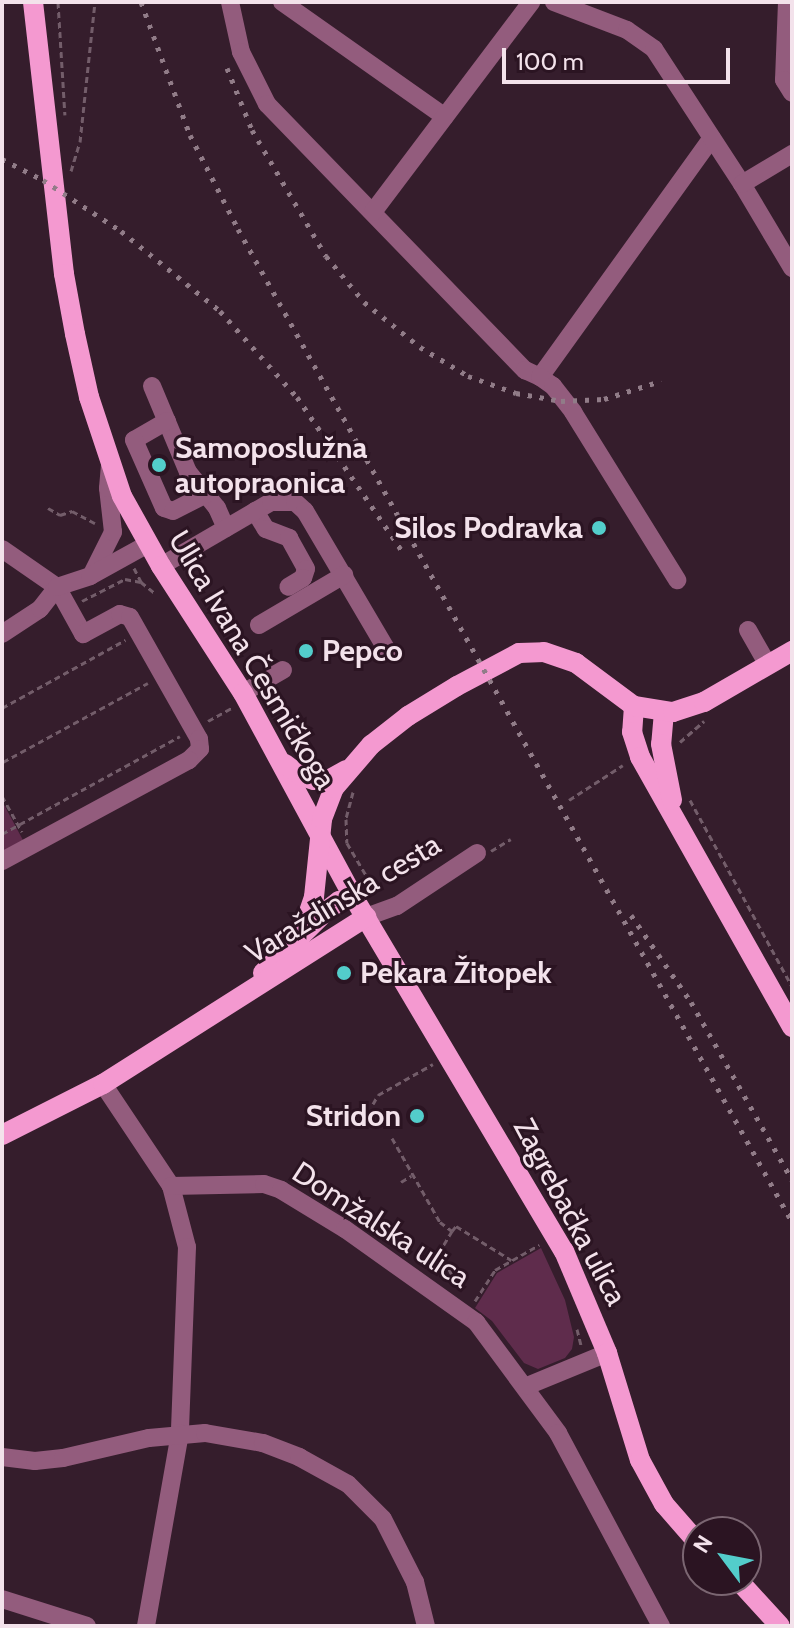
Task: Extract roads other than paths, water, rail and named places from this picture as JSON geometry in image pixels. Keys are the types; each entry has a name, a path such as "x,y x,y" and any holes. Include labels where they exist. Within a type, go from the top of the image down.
{"main road":[{"name":"Ulica Ivana Česmičkoga","path":"33,2 64,274 89,397 110,465 132,518 238,700 280,760 366,917"},
{"path":"301,935 314,897 320,834 329,798 349,767 408,716 519,653 544,652 566,658 634,706 664,712 704,702 792,651"},
{"path":"634,706 631,724 636,747 792,1027"},
{"path":"664,712 661,744 678,823"},
{"path":"280,760 301,776 314,780 330,779 349,767"},
{"name":"Varaždinska cesta","path":"241,996 332,905 354,898"},
{"name":"Varaždinska cesta","path":"2,1135 103,1084 366,917"},
{"name":"Zagrebačka ulica","path":"366,917 564,1251 607,1353 640,1460 664,1504 682,1525"},
{"path":"753,1596 780,1626"}],"street":[{"path":"230,2 241,52 267,104 525,370 553,386 573,412 677,580"},
{"path":"282,2 445,117"},
{"path":"373,212 531,2"},
{"path":"554,2 645,40 661,59 742,184 792,268"},
{"path":"787,2 784,80 792,93"},
{"path":"540,377 712,138"},
{"path":"742,184 792,154"},
{"path":"152,386 188,472 206,494 226,528"},
{"path":"167,421 134,440 164,508 173,511 206,494"},
{"path":"90,576 113,532 108,488 110,465"},
{"path":"161,566 255,511 282,500 295,502 305,511 388,652"},
{"path":"255,511 266,529 289,538 306,569 303,578 288,587"},
{"path":"2,634 40,609 57,587 90,576 148,544"},
{"path":"2,549 57,587 83,634 120,614 130,617 199,739 200,749 189,760 2,861"},
{"path":"259,625 344,575"},
{"path":"748,630 768,665"},
{"path":"238,700 283,670"},
{"name":"Varaždinska cesta","path":"366,917 386,910 477,853"},
{"path":"103,1084 171,1186 187,1247 180,1433 146,1626"},
{"name":"Domžalska ulica","path":"171,1186 264,1184 313,1208 476,1322 527,1386 565,1445 661,1626"},
{"path":"527,1386 607,1353"},
{"path":"2,1457 35,1461 63,1458 180,1433 205,1433 263,1443 318,1465 348,1484 372,1507 397,1541 415,1582 426,1626"},
{"path":"2,1599 87,1626"}],"railway":[{"path":"141,2 190,135 238,229 792,1222"},
{"path":"227,68 252,130 326,256 364,302 420,347 468,376 516,393 561,401 604,399 661,381"},
{"path":"2,159 43,180 121,231 220,311 297,397 404,554"},
{"path":"631,915 691,1002 792,1180"}],"place":[{"name":"Samoposlužna autopraonica","path":"159,465"},
{"name":"Silos Podravka","path":"599,528"},
{"name":"Pepco","path":"306,651"},
{"name":"Pekara Žitopek","path":"344,973"},
{"name":"Stridon","path":"417,1116"}]}
